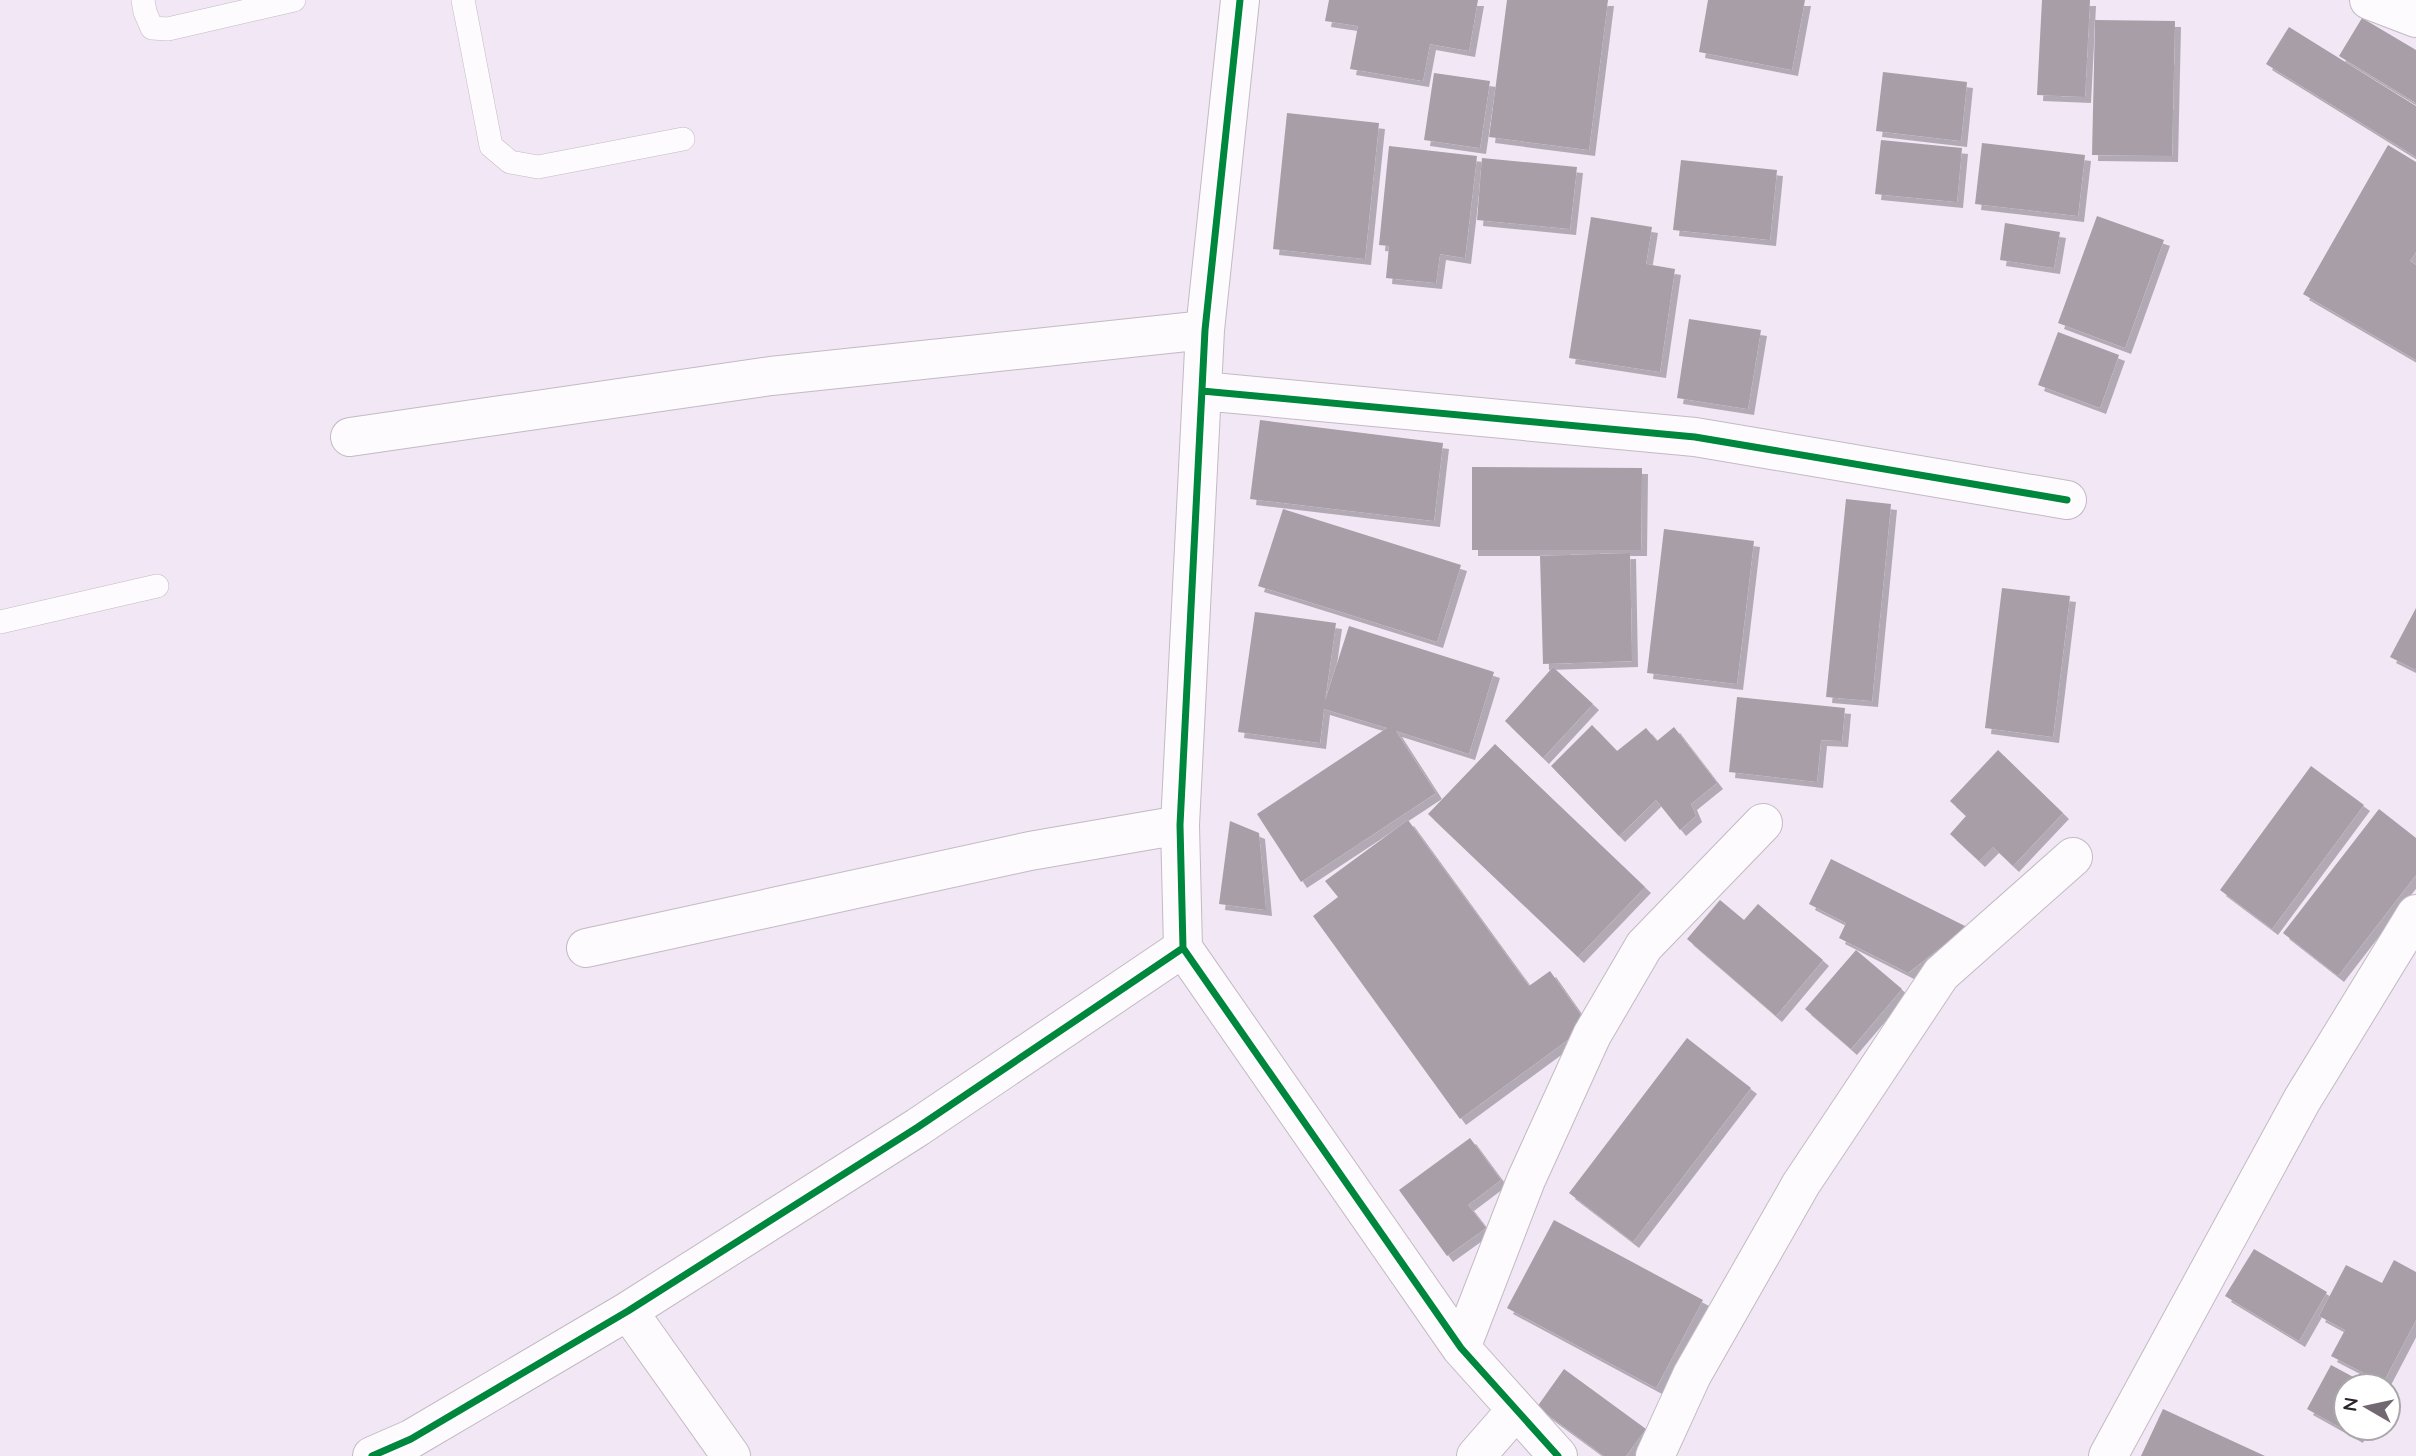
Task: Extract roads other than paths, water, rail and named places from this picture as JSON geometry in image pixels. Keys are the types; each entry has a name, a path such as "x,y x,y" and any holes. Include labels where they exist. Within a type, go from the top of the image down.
{"street":[{"path":"1240,0 1205,330 1180,825 1183,948 1461,1349 1558,1456"},
{"path":"2368,0 2416,18"},
{"path":"349,437 771,376 1205,330"},
{"path":"1202,391 1695,437 2067,500"},
{"path":"1461,1349 1526,1180 1592,1035 1644,946 1763,823"},
{"path":"586,948 1030,851 1180,825"},
{"path":"1655,1456 1692,1375 1801,1184 1941,974 2073,857"},
{"path":"2109,1456 2302,1100 2416,914"},
{"path":"372,1456 411,1439 628,1311 918,1127 1183,948"},
{"path":"628,1311 731,1456"},
{"path":"1476,1456 1516,1410"}],"lane":[{"path":"143,0 152,28 168,29 295,0"},
{"path":"463,0 491,146 510,162 538,167 683,139"},
{"path":"0,622 157,586"}]}
